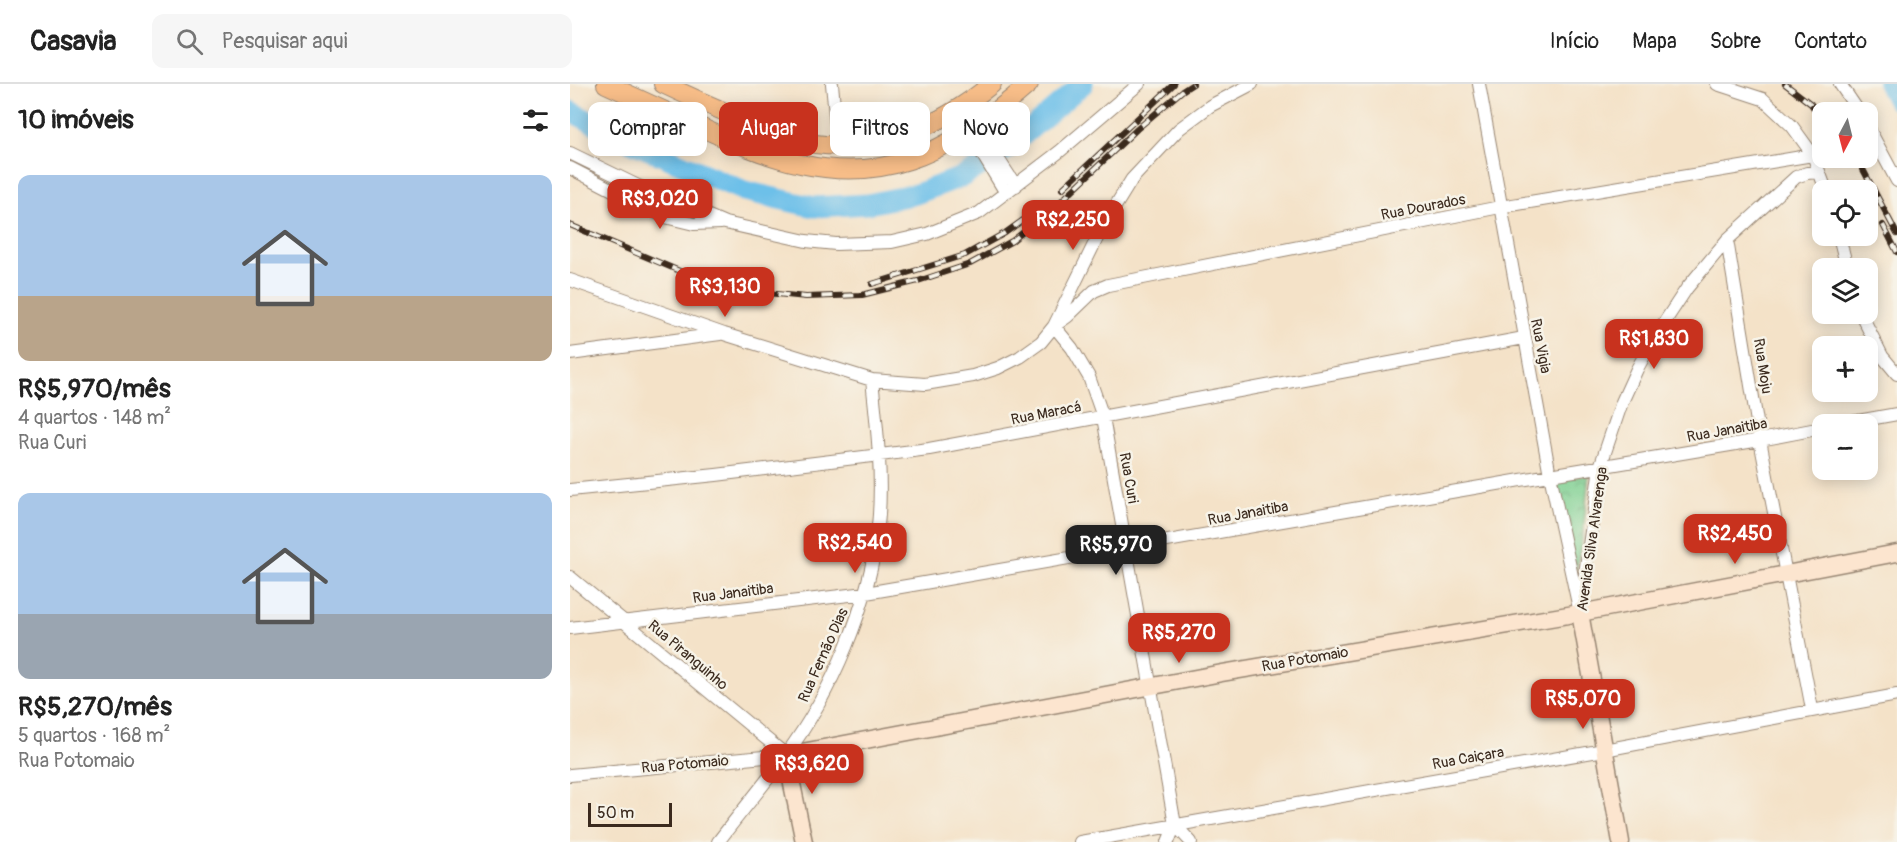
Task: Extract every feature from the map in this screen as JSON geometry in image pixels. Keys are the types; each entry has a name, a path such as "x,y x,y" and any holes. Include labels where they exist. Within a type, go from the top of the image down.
{"main road":[{"path":"606,84 750,150 784,161 822,168 856,169 910,160 942,146"},
{"path":"664,84 733,116 788,137 813,144 830,145"},
{"path":"969,102 992,84"},
{"path":"1008,102 1029,84"}],"street":[{"path":"832,84 834,102"},
{"path":"570,153 638,186 725,223 806,241 836,244 892,242 927,234 979,213 1008,185 1059,152 1139,84"},
{"path":"570,280 724,334 872,380 925,384 973,376 998,368 1020,357 1041,342 1054,326 1103,226 1132,179 1179,129 1210,106 1252,84"},
{"name":"Rua Vigia","path":"1479,84 1550,475 1580,613"},
{"path":"1717,84 1763,99 1792,126 1812,154"},
{"path":"1840,84 1852,102"},
{"path":"1878,146 1897,181"},
{"name":"Rua Dourados","path":"1054,326 1094,291 1108,285 1500,207 1812,155"},
{"path":"989,156 1008,185"},
{"path":"570,168 665,216 694,224 725,223"},
{"path":"1818,168 1822,180"},
{"name":"Avenida Silva Alvarenga","path":"1621,842 1580,613 1600,467 1622,402 1654,338 1687,288 1727,240 1796,177 1819,172"},
{"name":"Rua Moju","path":"1727,240 1760,440 1812,710"},
{"path":"1866,324 1882,356 1897,374"},
{"name":"Rua Curi","path":"1054,326 1072,348 1089,377 1103,417 1175,825"},
{"path":"570,354 724,334"},
{"name":"Rua Maracá","path":"570,490 716,475 973,442 1524,338"},
{"name":"Rua Fernão Dias","path":"718,842 786,755 812,716 850,637 866,593 879,525 878,455 872,380"},
{"path":"1878,417 1897,414"},
{"name":"Rua Janaitiba","path":"570,628 866,593 1812,430"},
{"name":"Rua Potomaio","path":"570,775 786,755 1234,671 1580,613 1897,553"},
{"name":"Rua Piranguinho","path":"570,577 786,755"},
{"name":"Rua Caiçara","path":"1080,842 1604,750 1897,695"},
{"path":"786,755 804,842"},
{"path":"1168,842 1175,825 1191,842"}],"green space":[{"path":"1589,475 1583,534 1576,571 1556,480"}],"waterway":[{"path":"570,111 626,140 744,191 814,207 868,204 916,194 964,176 1006,150 1083,84"},
{"path":"1888,84 1897,100"}],"railway":[{"path":"1062,189 1174,84"},
{"path":"570,225 682,272 739,290 806,297 862,295 918,281 970,264 1012,241 1057,205 1137,129 1193,84"},
{"path":"1785,84 1812,105"},
{"path":"1862,168 1897,234"},
{"path":"872,284 965,255 1005,233 1040,208"},
{"path":"1883,225 1897,252"}]}
